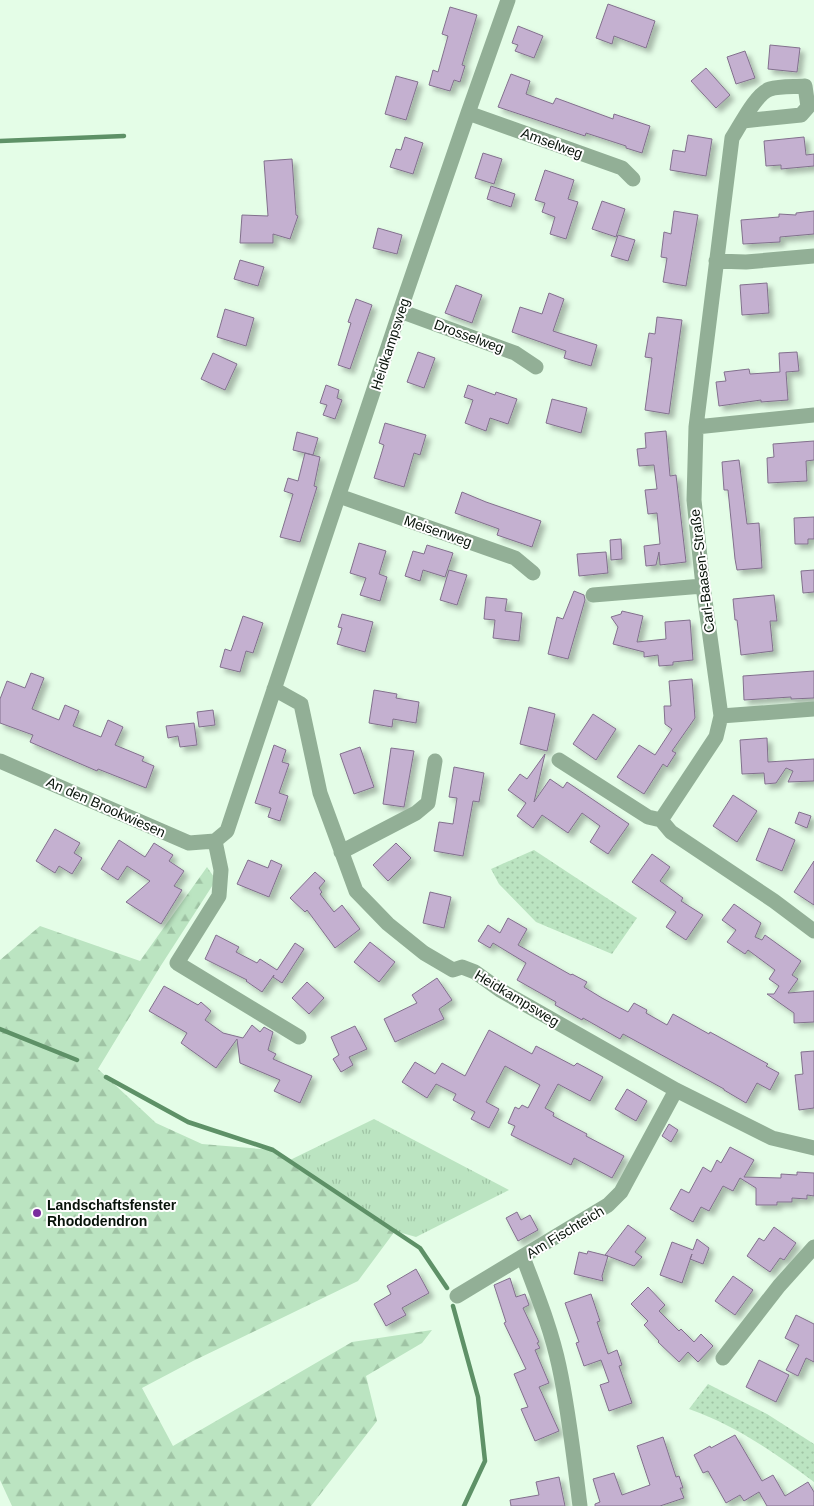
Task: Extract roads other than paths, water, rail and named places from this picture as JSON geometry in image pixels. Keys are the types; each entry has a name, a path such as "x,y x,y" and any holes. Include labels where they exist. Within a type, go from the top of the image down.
{"street":[{"name":"Heidkampsweg","path":"214,841 226,831 400,311 508,0"},
{"name":"Amselweg","path":"468,113 622,168 633,179"},
{"name":"Carl-Baasen-Straße","path":"661,820 716,737 721,716 703,586 694,500 696,427 732,138 743,121"},
{"path":"716,261 746,262 814,256"},
{"name":"Drosselweg","path":"400,311 515,353 536,367"},
{"path":"696,427 814,415"},
{"name":"Meisenweg","path":"339,496 515,558 533,573"},
{"path":"593,595 703,586"},
{"name":"Heidkampsweg","path":"274,689 301,704 320,793 340,852 356,891 388,924 424,952 454,970 462,968 475,972 500,990 676,1090 772,1138 814,1148"},
{"path":"721,716 814,709"},
{"path":"559,760 648,817 661,820 671,832 774,901 814,931"},
{"path":"340,852 416,813 428,803 435,761"},
{"name":"An den Brookwiesen","path":"0,762 189,844 214,841"},
{"path":"214,841 221,870 219,896 177,963 299,1037"},
{"name":"Am Fischteich","path":"457,1296 608,1205 621,1192 676,1090"},
{"path":"723,1358 779,1286 814,1247"},
{"path":"523,1256 543,1309 559,1365 580,1506"}],"waterway":[{"path":"0,141 124,136"},
{"path":"0,1029 77,1060"},
{"path":"106,1077 188,1122 273,1150 420,1248 447,1288"},
{"path":"453,1306 478,1397 485,1461 464,1506"}],"place":[{"name":"Landschaftsfenster Rhododendron","path":"37,1213"}]}
